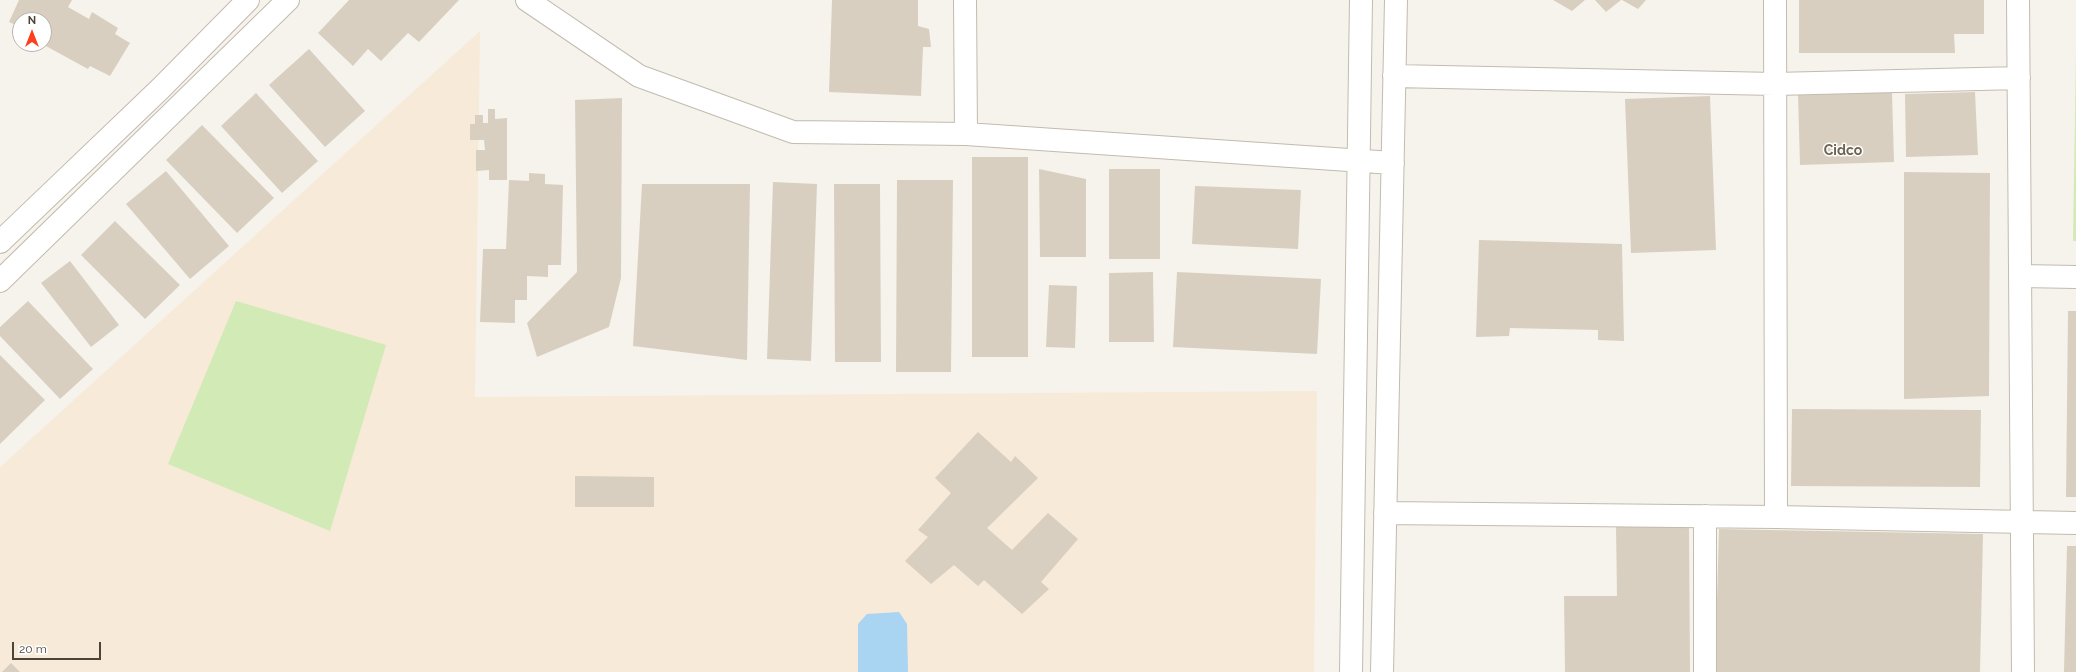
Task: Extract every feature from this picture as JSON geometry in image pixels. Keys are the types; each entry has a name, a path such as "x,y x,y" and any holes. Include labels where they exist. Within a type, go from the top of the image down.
{"street":[{"path":"0,242 160,89 248,0"},
{"path":"0,281 288,0"},
{"path":"526,0 639,76 793,132 966,134 1392,163"},
{"path":"964,0 966,134"},
{"path":"1351,672 1361,0"},
{"path":"1382,672 1396,0"},
{"path":"1775,0 1776,517"},
{"path":"2018,0 2023,672"},
{"path":"1394,76 1775,84 2019,78"},
{"path":"2021,276 2076,277"},
{"path":"1385,513 1776,517 2076,524"},
{"path":"1704,516 1705,672"}],"shaded area":[{"path":"480,31 475,397 1317,391 1314,672 0,672 0,467"}],"green space":[{"path":"2076,51 2076,241 2073,241"},
{"path":"236,301 386,345 330,531 168,464"}],"water":[{"path":"899,612 907,624 908,672 858,672 858,624 867,614"}],"building":[{"path":"19,0 72,0 68,7 89,19 92,12 118,28 115,34 130,43 110,76 90,66 88,69 52,49 52,12 14,12"},
{"path":"349,0 459,0 419,42 408,33 381,61 368,49 353,66 318,33"},
{"path":"832,0 918,0 918,26 929,29 931,47 923,47 921,96 829,92"},
{"path":"1553,0 1585,0 1572,11"},
{"path":"1595,0 1621,0 1606,12"},
{"path":"1622,0 1646,0 1638,9"},
{"path":"1799,0 1984,0 1984,34 1954,34 1955,53 1799,53"},
{"path":"12,15 12,23 9,22"},
{"path":"309,49 365,111 325,147 269,85"},
{"path":"1892,92 1894,162 1800,165 1798,95"},
{"path":"1975,92 1978,155 1906,157 1905,94"},
{"path":"256,93 318,161 282,193 221,126"},
{"path":"1710,96 1716,250 1631,253 1625,99"},
{"path":"622,98 621,278 609,327 537,357 527,323 577,272 575,100"},
{"path":"488,109 495,109 495,119 507,118 507,180 489,180 489,170 476,171 476,150 485,150 484,140 470,140 470,124 475,124 475,115 483,115 483,123 488,123"},
{"path":"202,125 274,198 237,233 166,160"},
{"path":"972,157 1028,157 1028,357 972,357"},
{"path":"1039,169 1086,179 1086,257 1040,257"},
{"path":"1109,169 1160,169 1160,259 1109,259"},
{"path":"166,171 229,246 190,279 126,204"},
{"path":"1904,172 1990,173 1989,396 1904,399"},
{"path":"529,173 545,174 545,184 563,185 561,265 548,265 548,277 527,276 527,300 515,300 515,323 480,322 483,249 506,249 509,180 529,181"},
{"path":"897,180 953,180 951,372 896,372"},
{"path":"773,182 817,184 811,361 767,359"},
{"path":"642,184 750,184 747,360 633,346"},
{"path":"834,184 880,184 881,362 835,362"},
{"path":"1195,186 1301,190 1298,249 1192,244"},
{"path":"115,221 180,285 145,319 81,255"},
{"path":"1479,240 1622,244 1624,341 1598,340 1598,330 1510,328 1509,336 1476,337"},
{"path":"70,261 119,325 91,347 41,283"},
{"path":"1153,272 1154,342 1109,342 1109,273"},
{"path":"1177,272 1321,279 1317,354 1173,347"},
{"path":"1049,285 1077,286 1075,348 1046,347"},
{"path":"28,301 93,369 60,399 0,336 0,327"},
{"path":"2068,311 2076,311 2076,497 2066,497"},
{"path":"0,355 45,400 0,444"},
{"path":"1792,409 1981,410 1980,487 1791,486"},
{"path":"978,432 1011,462 1015,456 1038,478 987,528 1012,550 1048,513 1078,539 1041,582 1049,589 1022,614 984,580 978,586 954,565 931,584 905,561 928,537 918,530 951,493 935,478"},
{"path":"575,476 654,477 654,507 575,507"},
{"path":"1616,526 1689,526 1690,672 1565,672 1564,596 1617,596"},
{"path":"1719,529 1983,534 1980,672 1715,672"},
{"path":"2067,546 2076,546 2076,672 2064,672"},
{"path":"11,663 20,672 2,672"}],"district":[{"name":"Cidco","path":"1843,151"}]}
